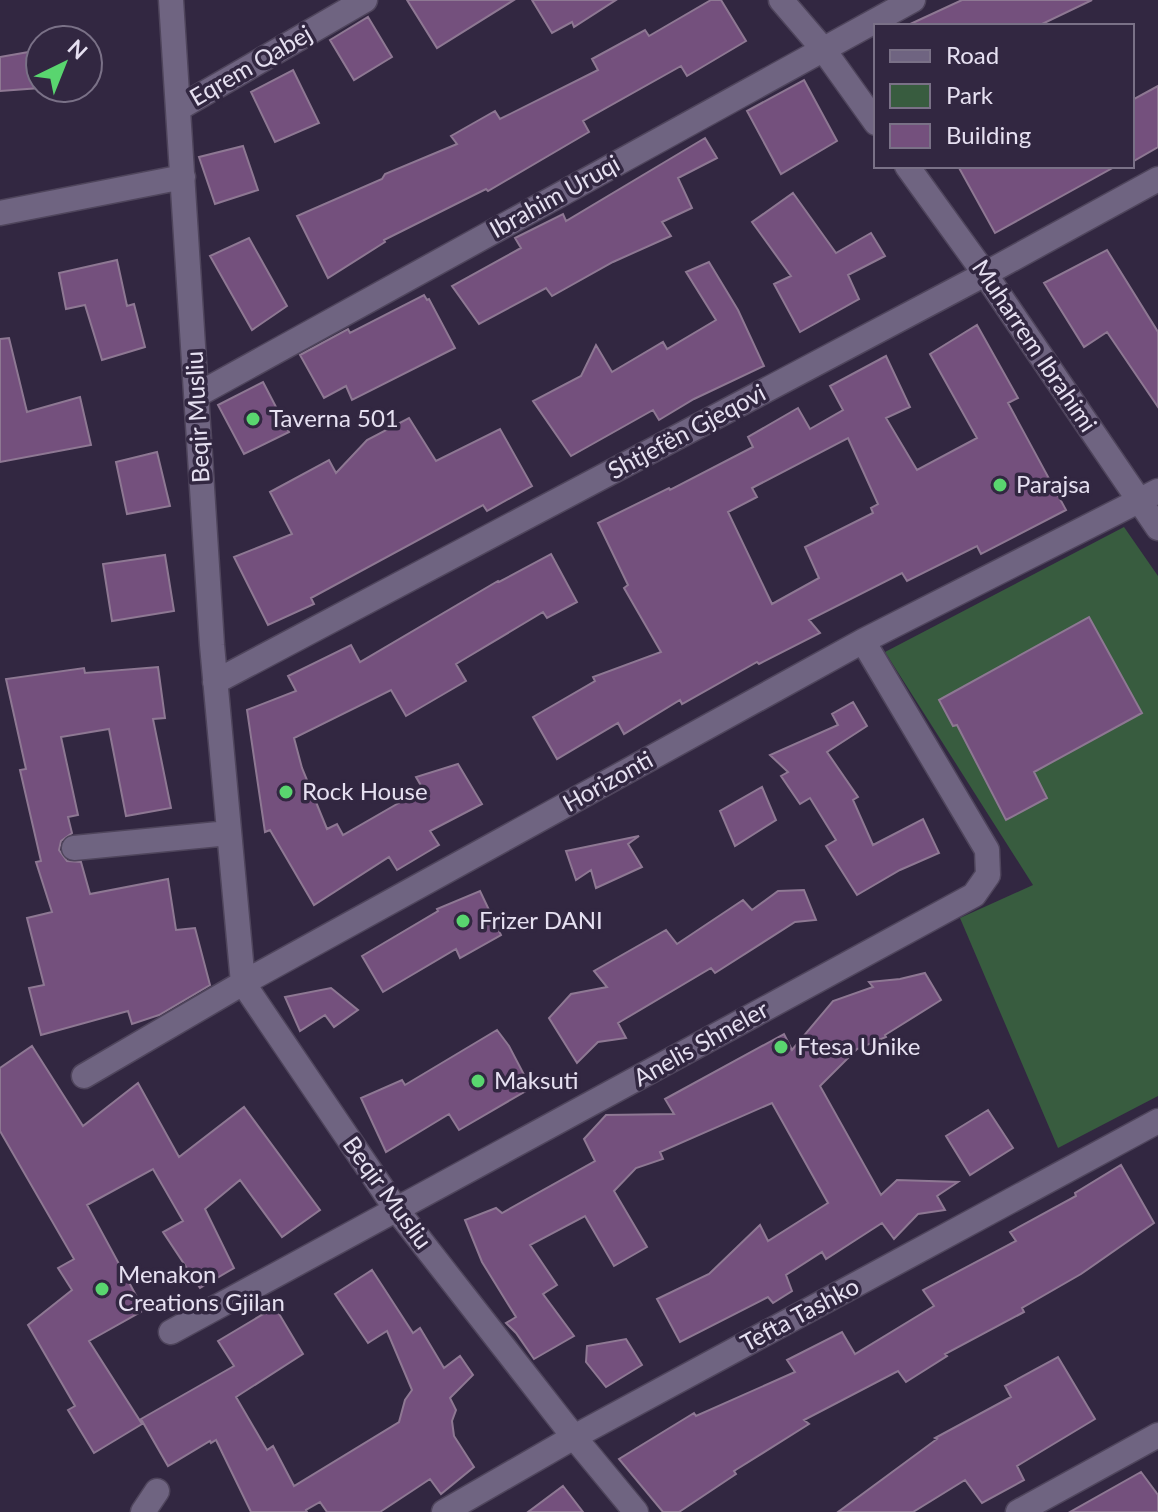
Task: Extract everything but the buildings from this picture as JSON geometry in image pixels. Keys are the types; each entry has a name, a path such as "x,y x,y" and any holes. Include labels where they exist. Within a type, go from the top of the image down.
{"street":[{"name":"Beqir Musliu","path":"171,0 215,682 243,983 396,1209 636,1512"},
{"name":"Eqrem Qabej","path":"179,108 365,0"},
{"path":"781,0 823,49 874,120"},
{"name":"Ibrahim Uruqi","path":"197,395 913,0"},
{"name":"Muharrem Ibrahimi","path":"908,168 1149,496 1158,528"},
{"path":"0,213 183,177"},
{"name":"Shtjefën Gjeqovi","path":"215,682 985,274 1158,179"},
{"name":"Horizonti","path":"84,1076 243,983 863,641 1149,496"},
{"name":"Anelis Shneler","path":"171,1332 974,895 988,875 987,850 863,641"},
{"path":"74,848 229,833"},
{"name":"Tefta Tashko","path":"444,1512 574,1437 1158,1121"},
{"path":"1018,1512 1158,1435"},
{"path":"143,1512 157,1491"}],"green space":[{"path":"1124,527 1158,576 1158,1096 1058,1148 960,918 1033,885 885,652"}],"place":[{"name":"Taverna 501","path":"253,419"},
{"name":"Parajsa","path":"1000,485"},
{"name":"Rock House","path":"286,792"},
{"name":"Frizer DANI","path":"463,921"},
{"name":"Ftesa Unike","path":"781,1047"},
{"name":"Maksuti","path":"478,1081"},
{"name":"Menakon Creations Gjilan","path":"102,1289"}]}
